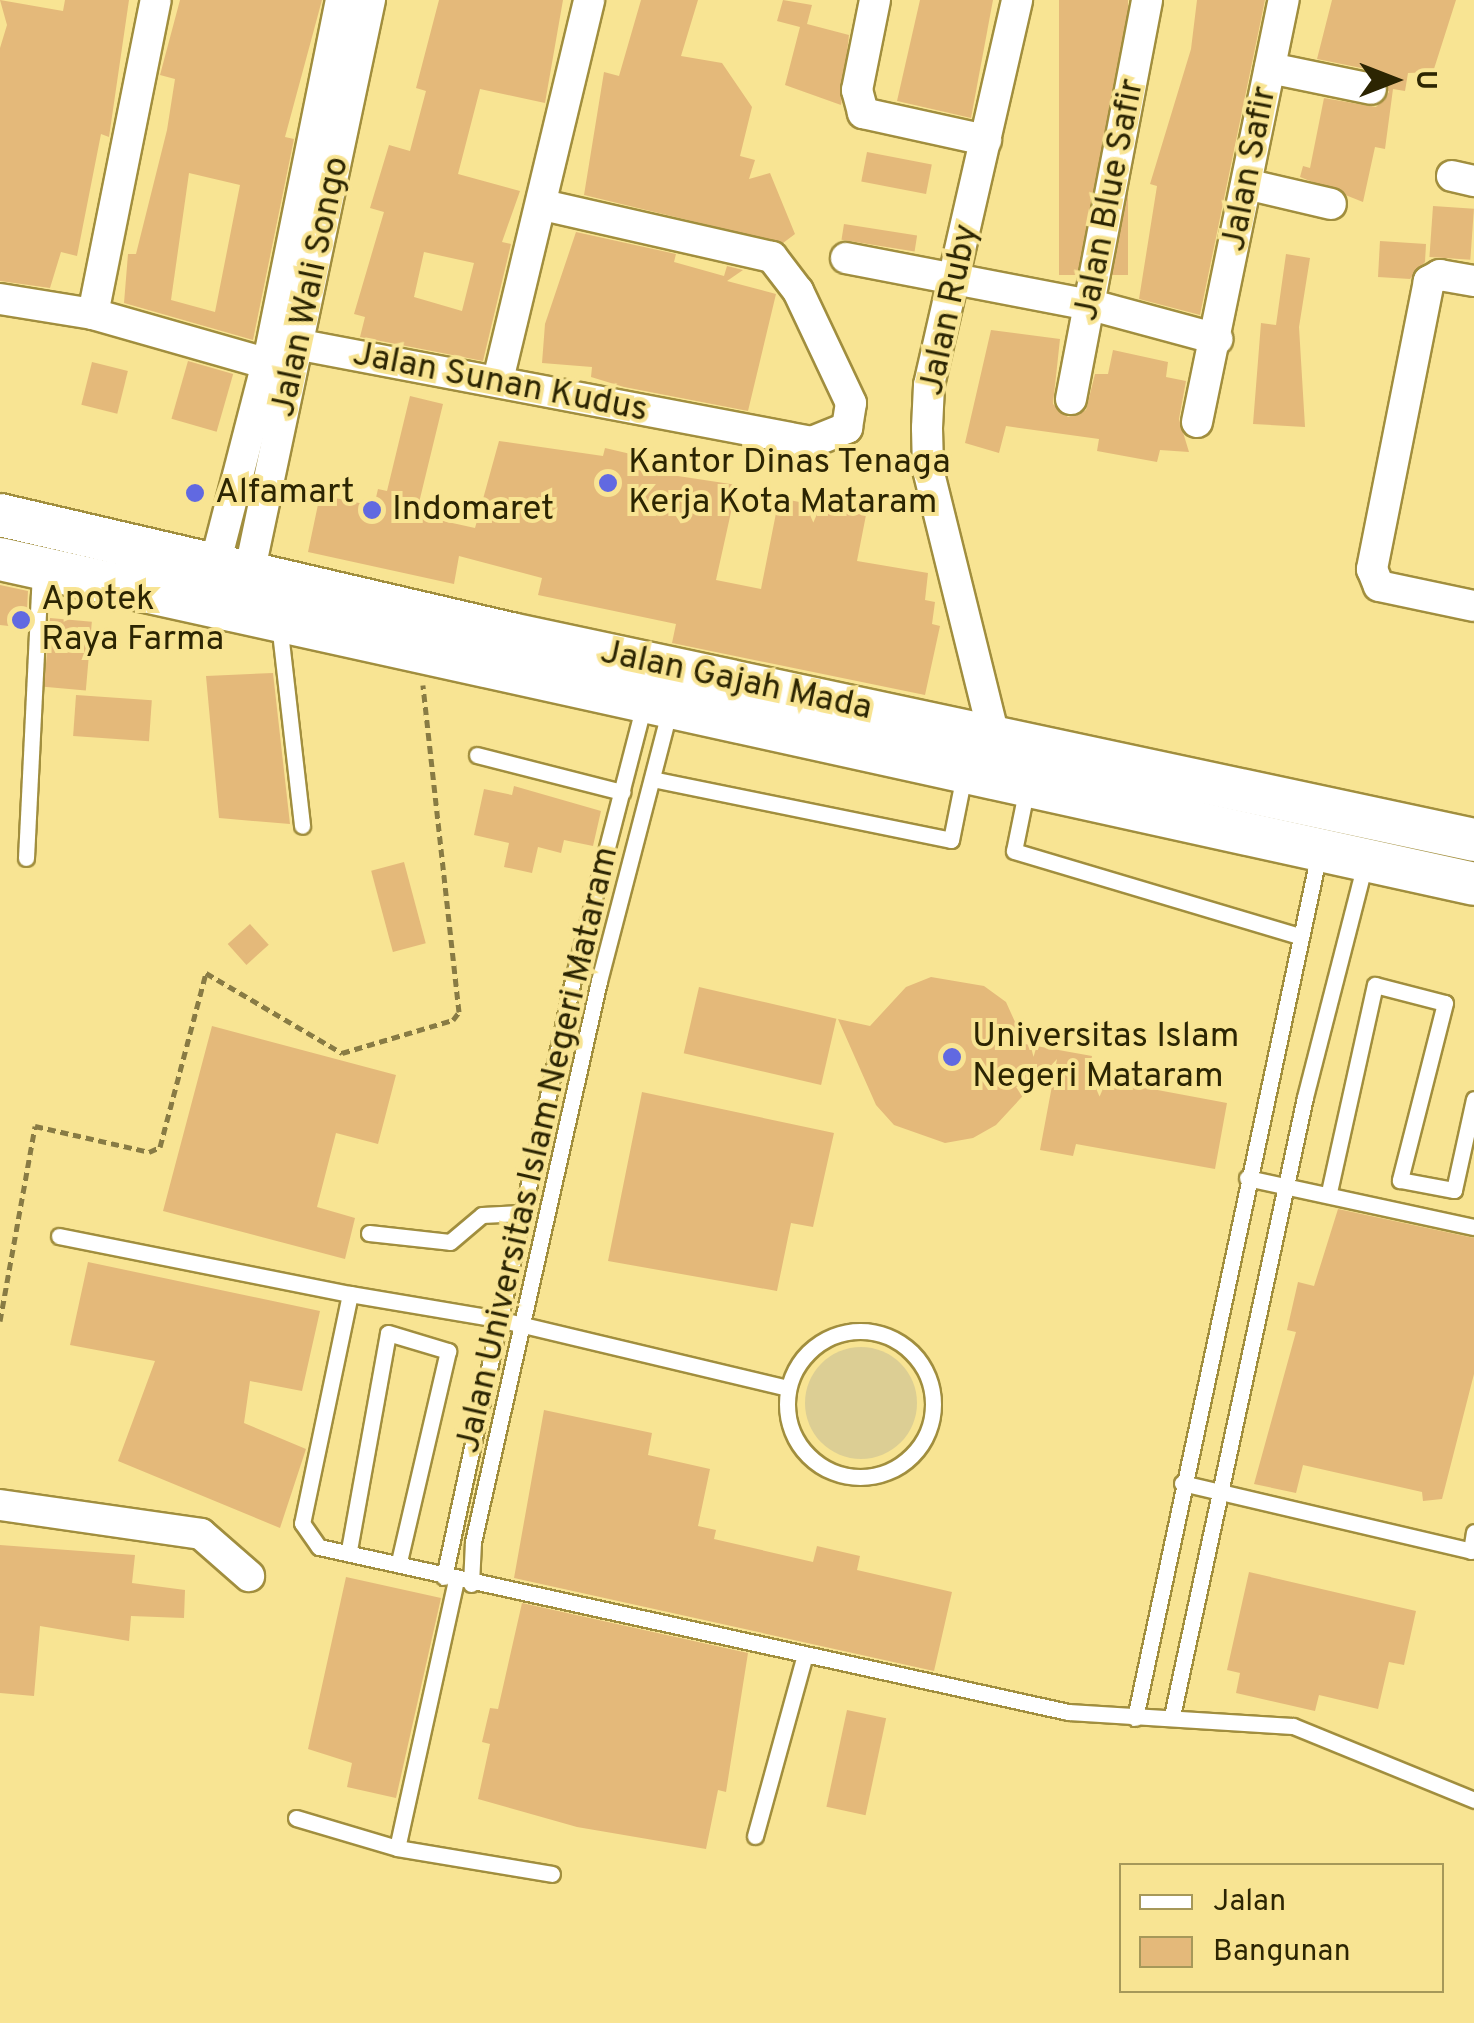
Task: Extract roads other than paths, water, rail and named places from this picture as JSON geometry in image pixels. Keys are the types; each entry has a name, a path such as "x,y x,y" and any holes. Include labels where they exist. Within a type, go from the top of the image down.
{"main road":[{"name":"Jalan Gajah Mada","path":"0,515 30,552 278,619 422,631 994,736 1474,840"},
{"name":"Jalan Gajah Mada","path":"30,552 232,571 658,702 1365,864 1474,884"}],"street":[{"path":"93,314 156,0"},
{"name":"Jalan Wali Songo","path":"287,360 341,0"},
{"name":"Jalan Wali Songo","path":"232,571 287,360 370,0"},
{"path":"498,380 544,205 588,0"},
{"path":"875,0 857,90 863,112 986,140"},
{"name":"Jalan Ruby","path":"994,736 928,469 929,385 957,280 1016,0"},
{"name":"Jalan Blue Safir","path":"1071,399 1147,0"},
{"name":"Jalan Safir","path":"1197,422 1250,184 1284,0"},
{"path":"1270,68 1371,89"},
{"path":"1250,184 1331,204"},
{"name":"Jalan Sunan Kudus","path":"0,298 93,314 287,360 498,380 812,442 843,432 851,403 798,290 772,257 544,205"},
{"path":"846,258 1091,305 1216,339"},
{"path":"1474,281 1440,274 1430,281 1372,576 1379,586 1474,606"},
{"path":"0,1505 201,1534 250,1576"}],"lane":[{"path":"26,858 30,552"},
{"path":"278,619 302,826"},
{"name":"Jalan Universitas Islam Negeri Mataram","path":"457,1580 473,1542 526,1327 599,981 652,779 658,702"},
{"name":"Jalan Universitas Islam Negeri Mataram","path":"457,1580 498,1319 521,1214 622,792 658,702"},
{"path":"477,755 622,792"},
{"path":"652,779 951,840 965,770"},
{"path":"1028,784 1014,850 1299,936"},
{"path":"1136,1718 1182,1483 1319,853"},
{"path":"1172,1716 1286,1185 1365,864"},
{"path":"1329,1192 1374,985 1444,1004 1400,1180 1454,1190 1474,1099"},
{"path":"1247,1178 1329,1192 1474,1227"},
{"path":"369,1233 450,1242 482,1215 521,1214"},
{"path":"59,1236 498,1319 788,1388"},
{"path":"350,1294 302,1523 320,1547 348,1550 457,1580 1068,1712 1136,1718 1263,1720 1323,1734 1474,1800"},
{"path":"870,1330 910,1349 925,1370 931,1420 922,1443 882,1474 832,1472 795,1438 788,1388 809,1350 827,1337 870,1330"},
{"path":"348,1550 388,1333 448,1351 399,1562"},
{"path":"1182,1483 1472,1551 1474,1532"},
{"path":"397,1848 457,1580"},
{"path":"755,1836 806,1654"},
{"path":"296,1818 397,1848 552,1874"}],"place":[{"name":"Kantor Dinas Tenaga Kerja Kota Mataram","path":"608,483"},
{"name":"Alfamart","path":"195,493"},
{"name":"Indomaret","path":"372,510"},
{"name":"Apotek Raya Farma","path":"21,620"},
{"name":"Universitas Islam Negeri Mataram","path":"952,1057"}]}
